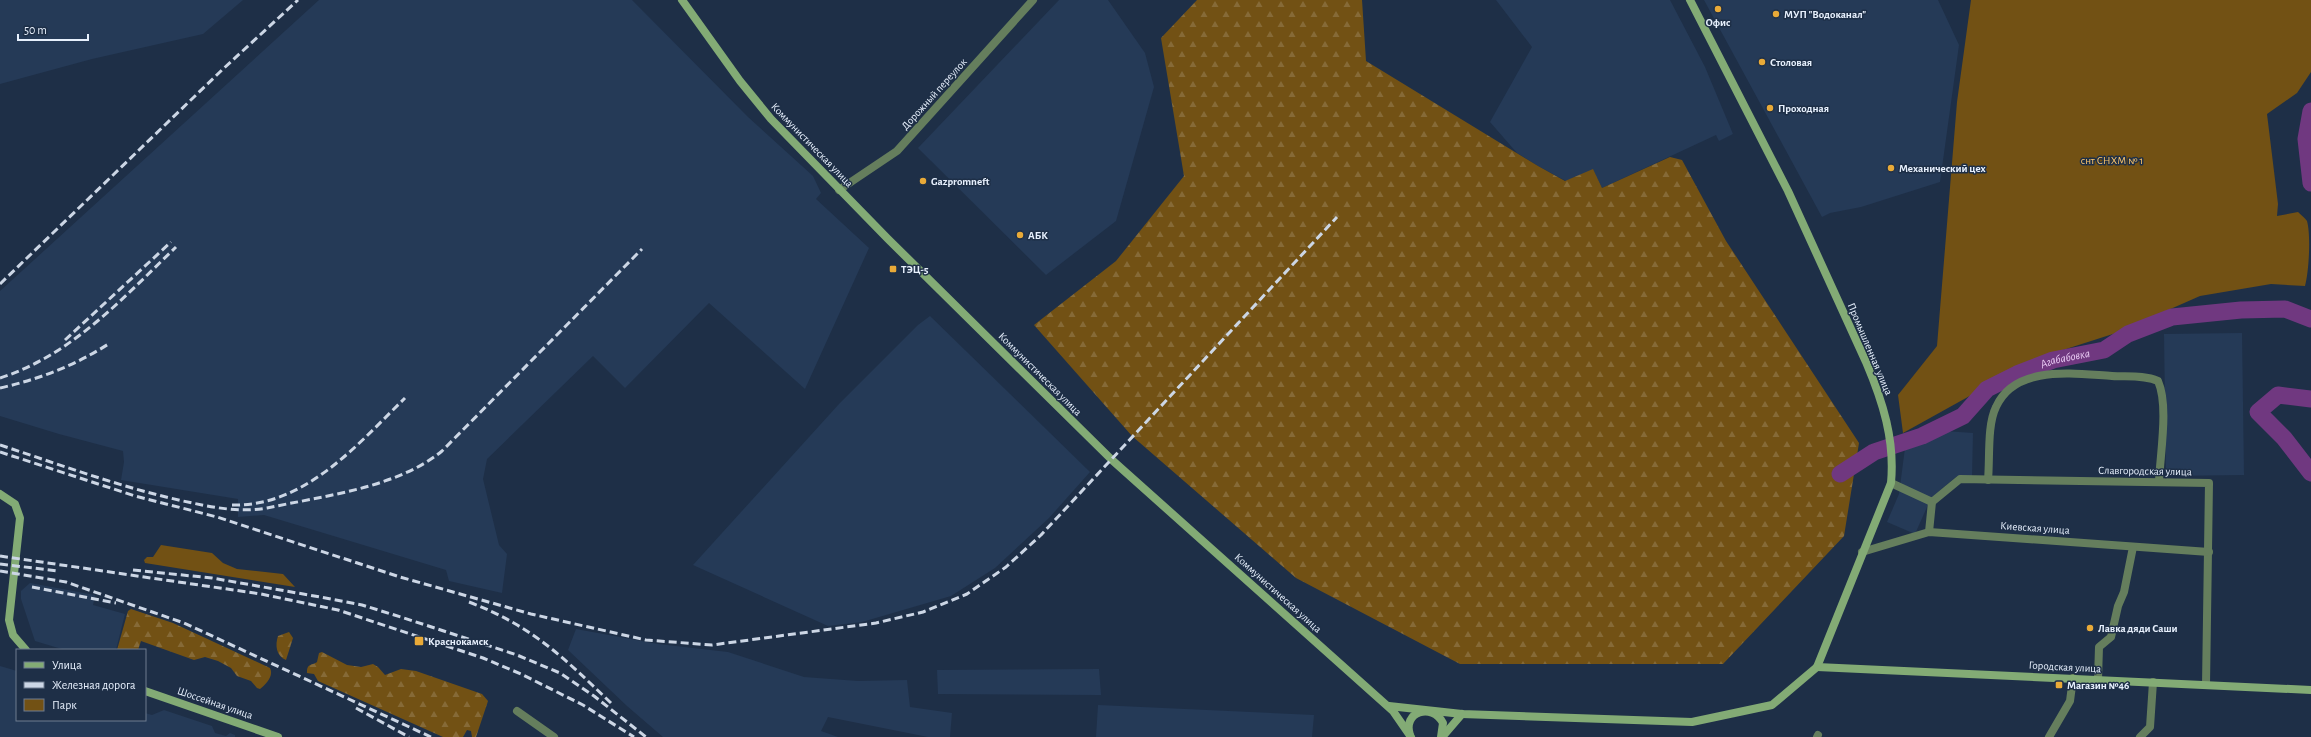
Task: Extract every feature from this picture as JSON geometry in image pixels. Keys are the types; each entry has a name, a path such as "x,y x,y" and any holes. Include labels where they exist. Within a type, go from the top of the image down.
{"main road":[{"name":"Коммунистическая улица","path":"682,0 756,102 840,190 1112,460 1389,706 1411,737"},
{"name":"Промышленная улица","path":"1462,714 1692,722 1772,705 1817,667 1891,483 1893,461 1890,433 1869,368 1788,191 1690,0"},
{"path":"0,494 12,500 19,514 20,528 9,620 13,635 25,649"},
{"name":"Городская улица","path":"1817,667 2311,690"},
{"name":"Шоссейная улица","path":"146,691 278,737"},
{"path":"1389,706 1462,714"},
{"path":"1411,737 1409,726 1410,720 1419,712 1428,711 1436,714 1443,723 1442,737"},
{"path":"1442,737 1462,714"}],"street":[{"name":"Дорожный переулок","path":"840,190 897,151 1033,0"},
{"path":"1988,480 1993,416 2004,393 2015,385 2030,378 2049,374 2068,374 2145,377 2158,381 2160,386 2163,415 2158,482"},
{"name":"Славгородская улица","path":"1932,502 1960,479 2209,483 2206,685"},
{"path":"1891,483 1932,502 1929,532"},
{"name":"Киевская улица","path":"1862,552 1929,532 2209,552"},
{"path":"2098,679 2099,647 2111,637 2118,606 2124,592 2133,547"},
{"path":"2049,737 2070,701 2073,678"},
{"path":"2140,737 2150,727 2153,682"},
{"path":"517,711 554,737"}],"shaded area":[{"path":"0,0 243,0 203,34 92,59 0,84"},
{"path":"319,0 632,0 748,117 813,176 821,193 816,199 869,248 805,389 709,303 625,388 593,356 487,459 483,479 499,545 507,554 502,593 449,581 446,570 264,515 238,517 238,499 121,480 124,462 123,451 0,416 0,291"},
{"path":"1059,0 1108,0 1145,53 1154,87 1116,221 1046,275 918,148"},
{"path":"1496,0 1670,0 1705,67 1733,134 1719,141 1716,135 1602,188 1593,170 1566,181 1538,166 1517,153 1490,122 1532,47"},
{"name":"МУП \"Водоканал\"","path":"1704,0 1938,0 1959,45 1940,182 1861,207 1830,213 1822,217"},
{"path":"930,316 1090,472 1049,518 995,568 951,596 862,622 828,626 693,565 839,404 918,325"},
{"path":"2242,333 2244,475 2166,476 2164,334"},
{"path":"1945,431 1973,433 1972,477 1957,476 1931,498 1915,534 1887,522 1899,494 1905,448"},
{"path":"30,583 95,595 93,605 125,614 116,649 62,649 35,641 21,599 21,591"},
{"path":"576,629 658,644 728,652 804,677 858,681 907,680 910,707 952,713 950,737 928,737 828,717 821,731 838,737 663,737 627,706 568,650"},
{"path":"0,666 16,671 16,721 146,721 146,713 152,715 164,710 212,726 215,733 226,736 230,733 235,735 235,737 0,737"},
{"path":"1099,669 1101,695 938,694 937,670"},
{"path":"1098,705 1314,715 1312,737 1096,737"}],"green space":[{"path":"1197,0 1362,0 1366,61 1565,181 1593,169 1602,188 1670,157 1682,160 1726,241 1859,443 1844,536 1723,664 1460,664 1296,578 1132,436 1034,325 1116,261 1184,176 1161,38"},
{"name":"снт СНХМ № 1","path":"1971,0 2311,0 2311,72 2297,93 2267,114 2278,204 2277,216 2298,212 2307,221 2309,253 2305,286 2271,284 2200,296 2116,333 2038,358 1903,433 1898,395 1937,346 1957,102"},
{"path":"161,545 212,553 223,563 237,569 283,574 295,587 145,563 144,560 147,557 153,557"},
{"path":"131,609 173,623 270,668 270,677 260,689 257,688 251,681 237,676 231,668 218,661 205,657 194,660 141,641 138,649 117,649 128,611"},
{"path":"289,632 293,638 286,660 278,653 277,643 278,636"},
{"path":"322,652 347,665 361,667 373,664 385,675 401,669 416,671 482,694 488,701 476,737 472,737 471,731 467,730 463,737 443,737 318,681 314,674 307,673 307,670 310,665 317,662 319,653"}],"waterway":[{"path":"2311,111 2306,139 2311,183"},
{"name":"Агабабовка","path":"1840,474 1874,452 1922,436 1963,416 1987,389 2017,374 2053,360 2104,350 2128,334 2172,317 2241,310 2285,309 2311,319"},
{"path":"2311,399 2278,395 2258,412 2284,438 2311,473"}],"railway":[{"path":"0,284 223,69 298,0"},
{"path":"0,452 135,496 217,517 400,577 531,614 646,640 712,645 876,623 923,612 967,594 1006,567 1041,535 1337,217"},
{"path":"65,340 171,242"},
{"path":"0,378 26,368 73,340 116,305 176,247"},
{"path":"0,445 136,489 183,501 235,510 267,508 359,489 382,482 404,474 424,464 442,451 642,249"},
{"path":"0,388 43,376 71,365 110,343"},
{"path":"232,505 258,503 283,496 306,484 328,470 349,453 405,398"},
{"path":"0,556 261,594 338,610 483,658 521,674 583,705 634,737"},
{"path":"0,564 58,571"},
{"path":"133,570 212,578 320,597 362,605 404,618 517,655 560,673 594,696 646,737"},
{"path":"0,571 66,582 184,623 431,737"},
{"path":"32,587 116,603"},
{"path":"469,602 511,621 546,644 611,703"},
{"path":"356,708 409,737"}],"place":[{"name":"Офис","path":"1718,9"},
{"name":"МУП \"Водоканал\"","path":"1776,14"},
{"name":"Столовая","path":"1762,62"},
{"name":"Проходная","path":"1770,108"},
{"name":"Механический цех","path":"1891,168"},
{"name":"Gazpromneft","path":"923,181"},
{"name":"АБК","path":"1020,235"},
{"name":"ТЭЦ-5","path":"893,269"},
{"name":"Лавка дяди Саши","path":"2090,628"},
{"name":"Краснокамск","path":"419,641"},
{"name":"Магазин №46","path":"2059,685"}]}
